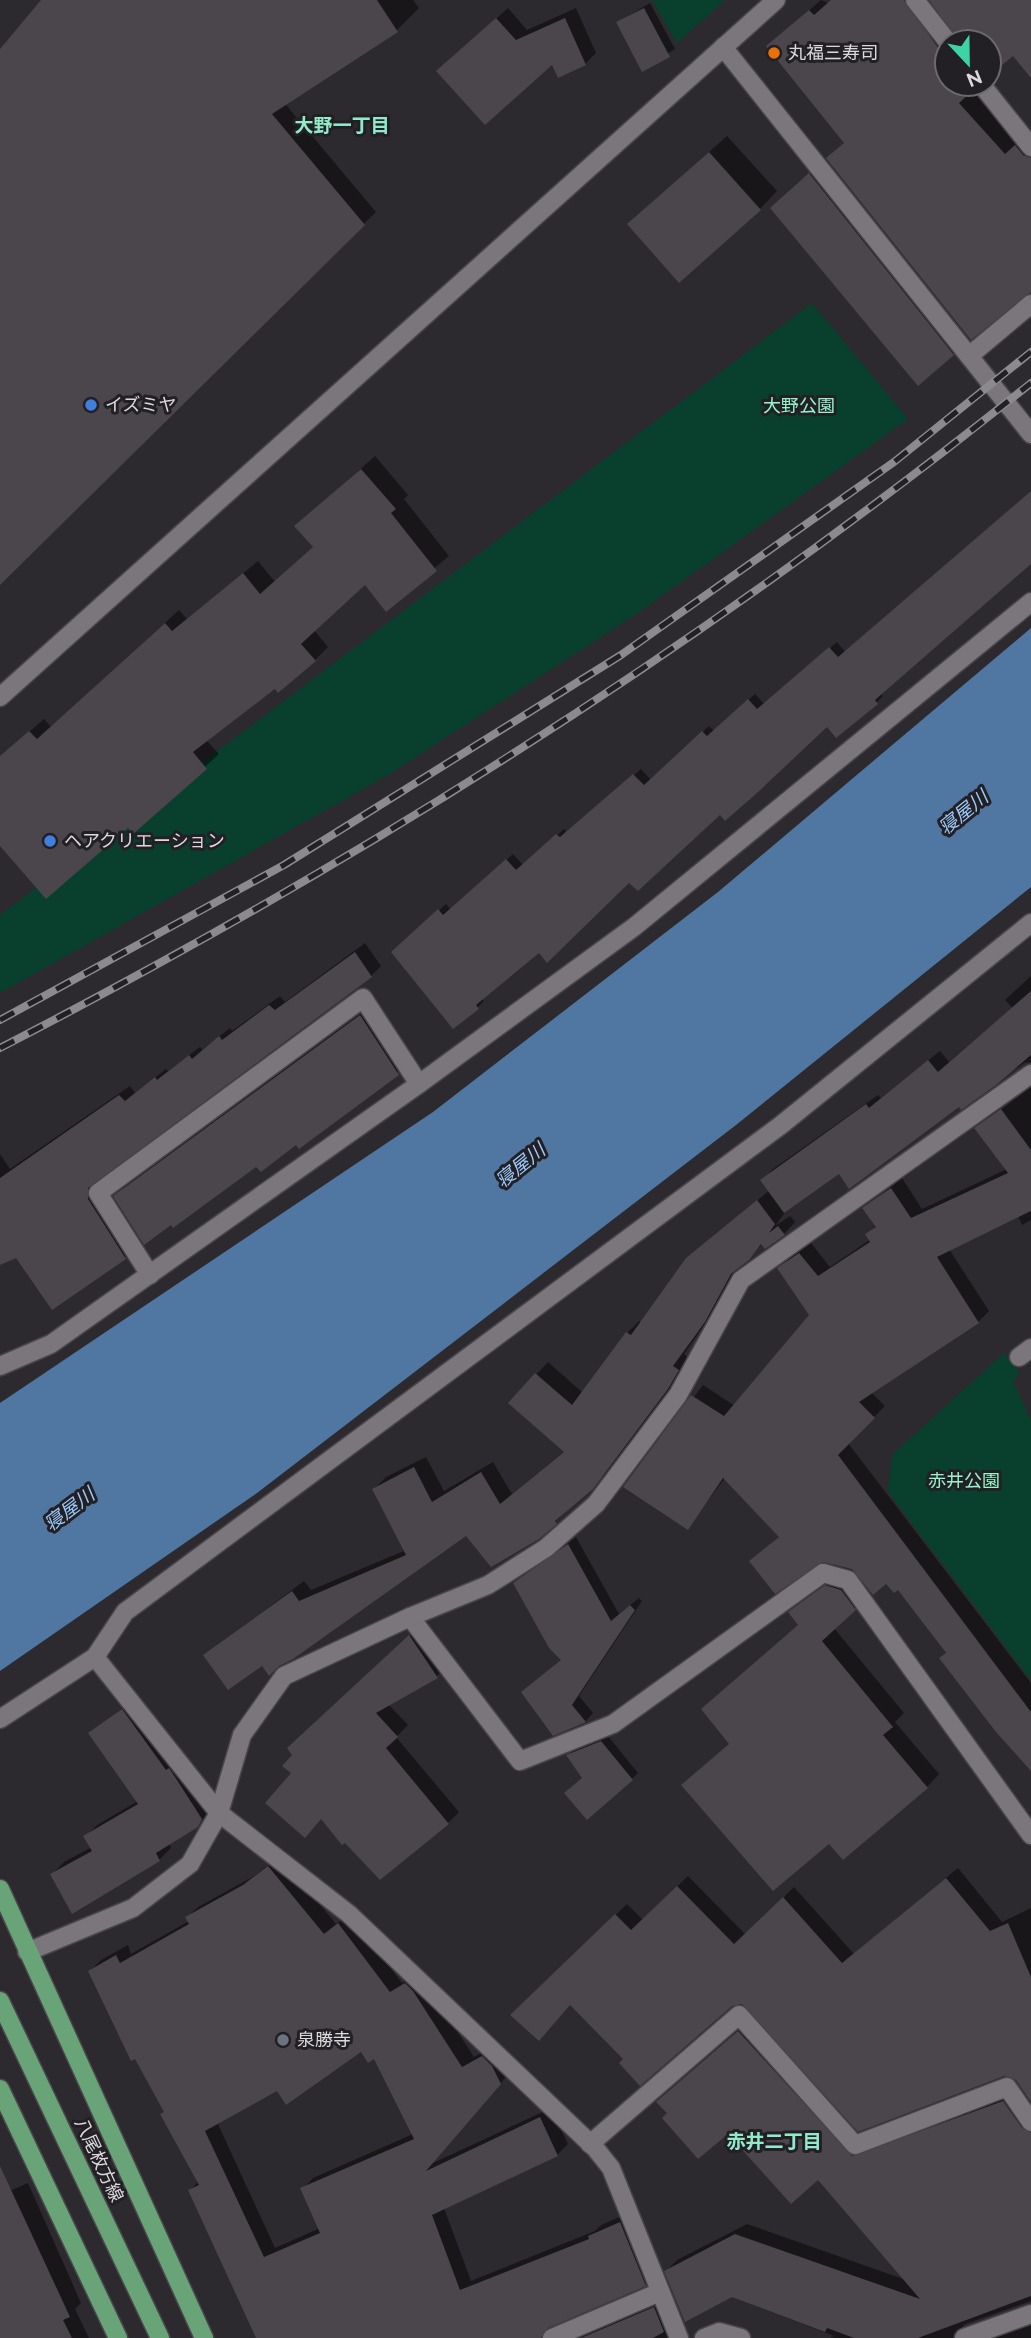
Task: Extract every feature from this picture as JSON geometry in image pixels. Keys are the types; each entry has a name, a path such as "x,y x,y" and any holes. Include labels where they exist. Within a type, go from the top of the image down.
{"main road":[{"path":"0,1889 204,2338"},
{"name":"八尾枚方線","path":"0,2001 160,2338"},
{"path":"0,2088 118,2338"}],"street":[{"path":"0,697 775,0"},
{"path":"915,0 937,28"},
{"path":"723,47 1031,433"},
{"path":"992,98 1031,147"},
{"path":"969,356 1031,303"},
{"path":"0,1366 51,1345 419,1084 634,927 1031,602"},
{"path":"0,1719 95,1657 125,1612 781,1125 1031,923"},
{"path":"149,1275 99,1193 363,998 419,1084"},
{"path":"27,1952 133,1908 190,1864 219,1813 242,1735 284,1676 410,1617 488,1585 546,1548 596,1504 678,1395 741,1280 1031,1074"},
{"path":"410,1617 520,1761 613,1724 823,1573 848,1580 1031,1835"},
{"path":"95,1657 219,1813 349,1914 590,2144 611,2168 679,2338"},
{"path":"590,2144 739,2015 855,2145 1007,2087 1031,2122"},
{"path":"552,2338 660,2292"},
{"path":"964,2338 1031,2314"},
{"path":"705,2338 719,2332 741,2338"}],"green space":[{"path":"652,0 725,0 677,43"},
{"name":"大野公園","path":"812,303 908,419 638,613 388,775 0,993 0,915"},
{"name":"赤井公園","path":"1004,1353 1020,1374 1013,1381 1031,1420 1031,1680 888,1492 892,1455"}],"water":[{"name":"寝屋川","path":"1031,628 1031,887 736,1125 257,1493 0,1671 0,1403 433,1112 718,892"}],"building":[{"name":"イズミヤ","path":"41,0 377,0 398,32 272,114 365,225 0,585 0,49"},
{"path":"831,0 904,0 933,41 933,98 964,98 959,103 1005,154 1015,145 1023,155 1031,158 1031,292 971,340 826,158 844,143 766,46 809,10 814,15"},
{"path":"929,0 1031,0 1031,78 1013,56 1003,64 1003,28 949,28"},
{"path":"644,8 670,57 642,72 616,22"},
{"path":"496,18 516,40 565,18 586,65 558,78 552,65 485,125 436,71"},
{"path":"709,152 761,210 679,283 627,224"},
{"path":"809,173 954,355 918,386 770,208"},
{"path":"361,469 396,509 391,513 437,571 386,612 365,585 301,644 316,661 278,693 275,689 193,752 207,769 133,834 128,828 46,899 0,846 0,756 29,731 37,739 165,623 172,631 243,573 260,594 313,547 294,526"},
{"path":"1031,491 1031,564 875,700 878,704 836,738 827,727 725,821 720,815 638,891 629,883 547,963 539,953 476,1005 479,1009 453,1029 391,952 438,909 443,915 506,859 516,870 556,834 560,837 633,774 644,785 702,731 707,736 748,699 757,709 829,647 838,657"},
{"path":"355,952 372,977 88,1188 88,1199 126,1259 52,1310 16,1258 0,1265 0,1178 119,1095 125,1101 155,1077 157,1080 189,1055 192,1059 219,1036 222,1040 269,1005 275,1010"},
{"path":"1031,991 1031,1055 996,1085 961,1110 959,1107 849,1189 839,1174 784,1213 760,1180 866,1104 869,1108 928,1060 938,1072"},
{"path":"360,1015 399,1075 299,1149 296,1145 261,1172 256,1167 173,1228 171,1225 144,1245 113,1196"},
{"path":"1001,1109 1031,1150 1031,1211 937,1257 979,1323 859,1402 875,1418 838,1455 1031,1712 1031,1771 996,1732 939,1658 946,1653 898,1590 894,1593 886,1584 873,1595 852,1569 823,1562 775,1594 749,1561 779,1537 723,1478 688,1530 623,1487 691,1395 724,1416 809,1315 777,1268 799,1253 818,1276 870,1242 865,1234 876,1227 862,1208 891,1188 911,1218 1008,1173 974,1128"},
{"path":"757,1200 775,1224 769,1233 778,1226 785,1235 765,1249 761,1244 749,1260 731,1274 705,1322 673,1366 679,1370 668,1389 593,1489 555,1521 557,1524 539,1539 491,1567 466,1536 293,1659 279,1666 269,1676 262,1666 228,1690 203,1655 292,1591 299,1601 406,1555 372,1489 414,1467 432,1502 481,1472 500,1504 564,1452 508,1403 535,1373 572,1405 626,1332 631,1335 686,1258"},
{"path":"568,1544 611,1621 630,1605 635,1610 572,1705 586,1722 553,1736 521,1692 561,1660 549,1648 513,1583"},
{"path":"825,1585 841,1590 856,1610 822,1641 893,1727 883,1735 928,1788 843,1860 829,1844 773,1891 681,1785 729,1744 701,1709 798,1625 788,1612"},
{"path":"409,1635 438,1678 376,1713 398,1737 386,1748 449,1824 380,1880 345,1843 342,1845 321,1819 305,1838 265,1803 291,1773 282,1766 292,1755 287,1748"},
{"path":"122,1709 166,1770 169,1768 202,1819 198,1827 156,1853 160,1861 72,1914 50,1874 92,1851 83,1836 138,1804 88,1733"},
{"path":"601,1741 633,1780 587,1820 564,1793 582,1778 566,1755"},
{"path":"268,1866 324,1934 338,1923 390,1992 405,1983 413,1991 462,2067 482,2056 492,2066 501,2084 426,2171 540,2117 558,2156 432,2215 460,2290 589,2239 588,2236 620,2222 646,2286 548,2328 541,2338 256,2338 188,2190 199,2185 160,2114 164,2112 135,2059 131,2061 88,1971 116,1955 120,1963 189,1924 185,1917 243,1885","holes":["361,2052 368,2063 374,2059 414,2139 300,2188 320,2233 264,2257 205,2131 277,2091 286,2105"]},
{"path":"946,1878 990,1931 1008,1923 1031,1977 1031,2102 1016,2080 1004,2076 858,2132 742,2004 732,2006 640,2086 619,2063 623,2059 570,2005 539,2041 510,2015 615,1914 631,1930 677,1886 734,1944 783,1897 842,1963"},
{"path":"738,2031 852,2156 1003,2101 1022,2128 1031,2133 1031,2296 918,2338 854,2338 827,2328 825,2332 732,2297 685,2322 664,2271 735,2234 920,2299 818,2180 791,2204 728,2134 698,2159 662,2118 667,2113 656,2102"},
{"path":"0,2166 70,2317 63,2320 72,2338 0,2338"},
{"path":"654,2307 664,2332 653,2338 581,2338"}],"railway":[{"path":"0,1020 284,865 621,655 894,462 1031,352"},
{"path":"0,1048 270,901 402,823 532,741 787,568 1031,383"}],"place":[{"name":"丸福三寿司","path":"774,53"},
{"name":"イズミヤ","path":"91,405"},
{"name":"ヘアクリエーション","path":"50,841"},
{"name":"泉勝寺","path":"283,2040"}],"district":[{"name":"大野一丁目","path":"342,125"},
{"name":"赤井二丁目","path":"774,2141"}]}
